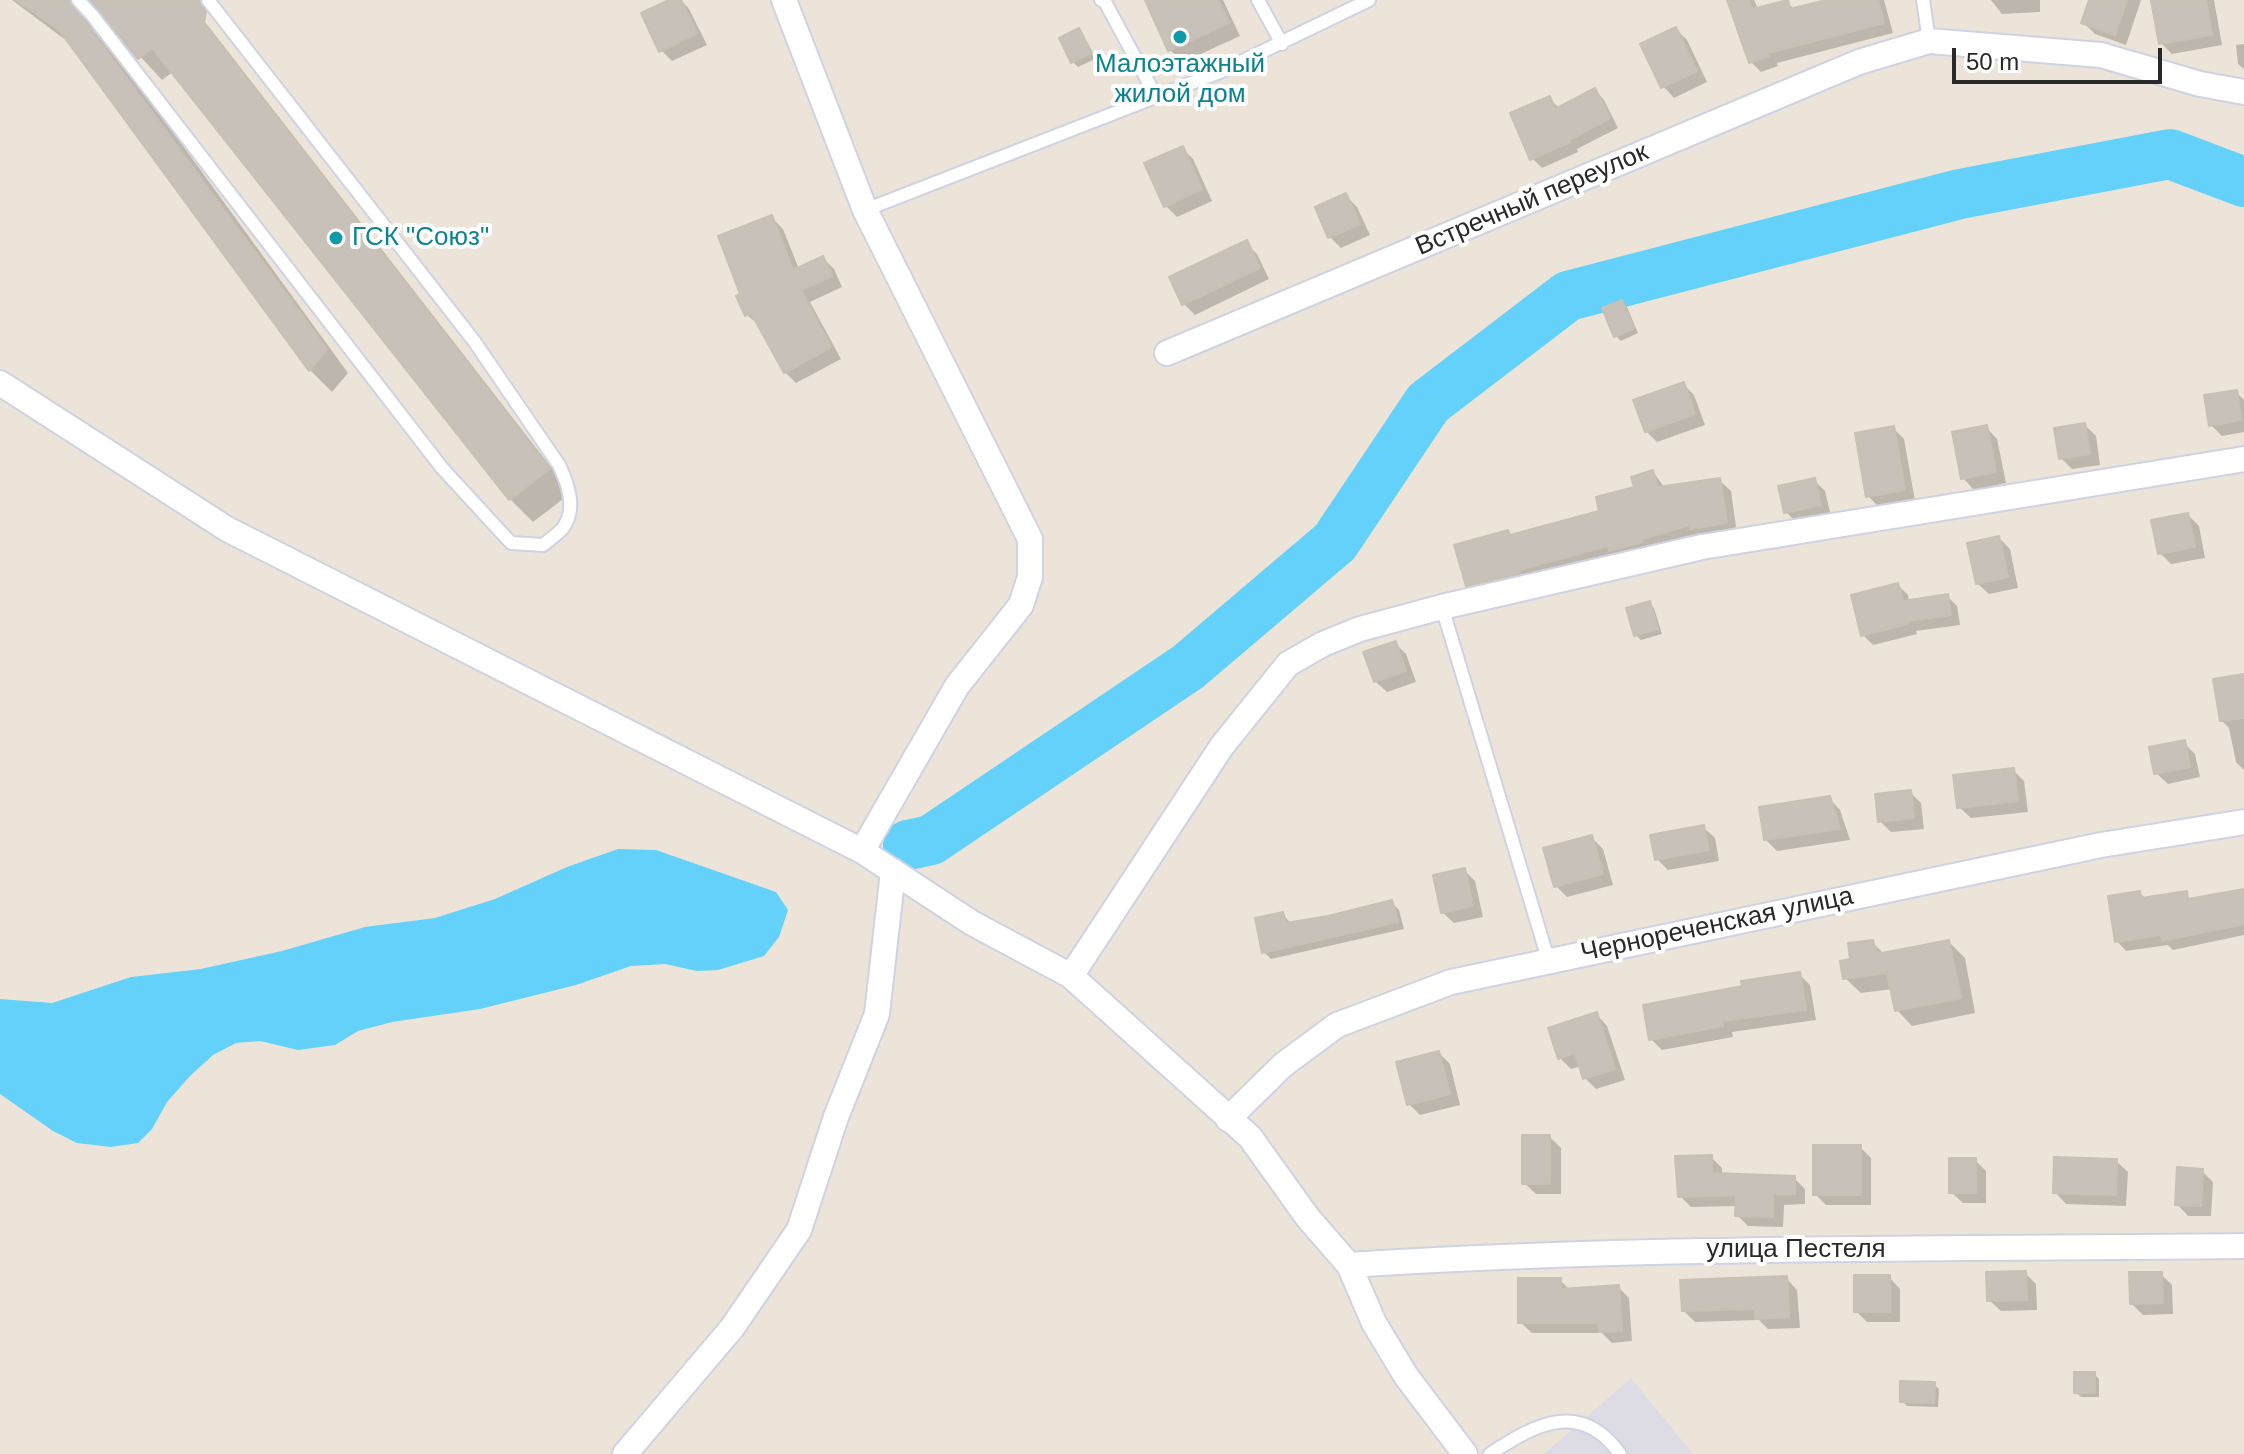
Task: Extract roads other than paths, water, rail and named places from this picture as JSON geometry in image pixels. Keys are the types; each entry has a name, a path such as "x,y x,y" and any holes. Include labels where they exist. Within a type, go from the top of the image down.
{"street":[{"path":"784,0 865,210 1030,539 1030,577 1021,605 957,686 862,851"},
{"name":"Встречный переулок","path":"1167,353 1859,62 1929,41 2101,55 2200,84 2244,92"},
{"path":"0,383 227,529 862,851 972,923 1071,976 1250,1137 1308,1218 1349,1265 1374,1323 1406,1376 1465,1454"},
{"path":"1071,976 1222,746 1288,664 1323,644 1360,629 1442,607 1702,547 2244,459"},
{"name":"Чернореченская улица","path":"1228,1119 1283,1065 1337,1025 1451,982 1548,959 2101,845 2244,822"},
{"path":"625,1454 732,1328 799,1230 836,1117 877,1014 893,871"},
{"name":"улица Пестеля","path":"1349,1265 1644,1251 2244,1246"}],"lane":[{"path":"78,0 442,468 511,543 543,545 564,527 569,507 570,488 559,465 474,341 208,0"},
{"path":"1101,0 1105,2 1157,98"},
{"path":"1258,0 1282,44"},
{"path":"865,210 1157,98 1282,44 1369,0"},
{"path":"1923,0 1929,41"},
{"path":"1442,607 1548,959"},
{"path":"1490,1454 1520,1434 1560,1420 1588,1426 1620,1454"}],"water":[{"path":"618,849 656,850 776,892 788,910 779,937 764,956 718,970 697,971 665,964 631,966 576,985 480,1009 392,1022 358,1031 335,1045 298,1050 260,1041 236,1043 213,1055 190,1076 167,1102 152,1129 138,1143 111,1147 77,1143 53,1131 0,1094 0,999 52,1003 131,977 201,969 282,951 365,927 435,918 495,899 567,867"}],"waterway":[{"path":"908,845 931,840 1188,667 1335,542 1428,403 1568,296 1960,194 2170,154 2244,182"}],"place":[{"name":"Малоэтажный жилой дом","path":"1180,37"},
{"name":"ГСК \"Союз\"","path":"336,238"}]}
